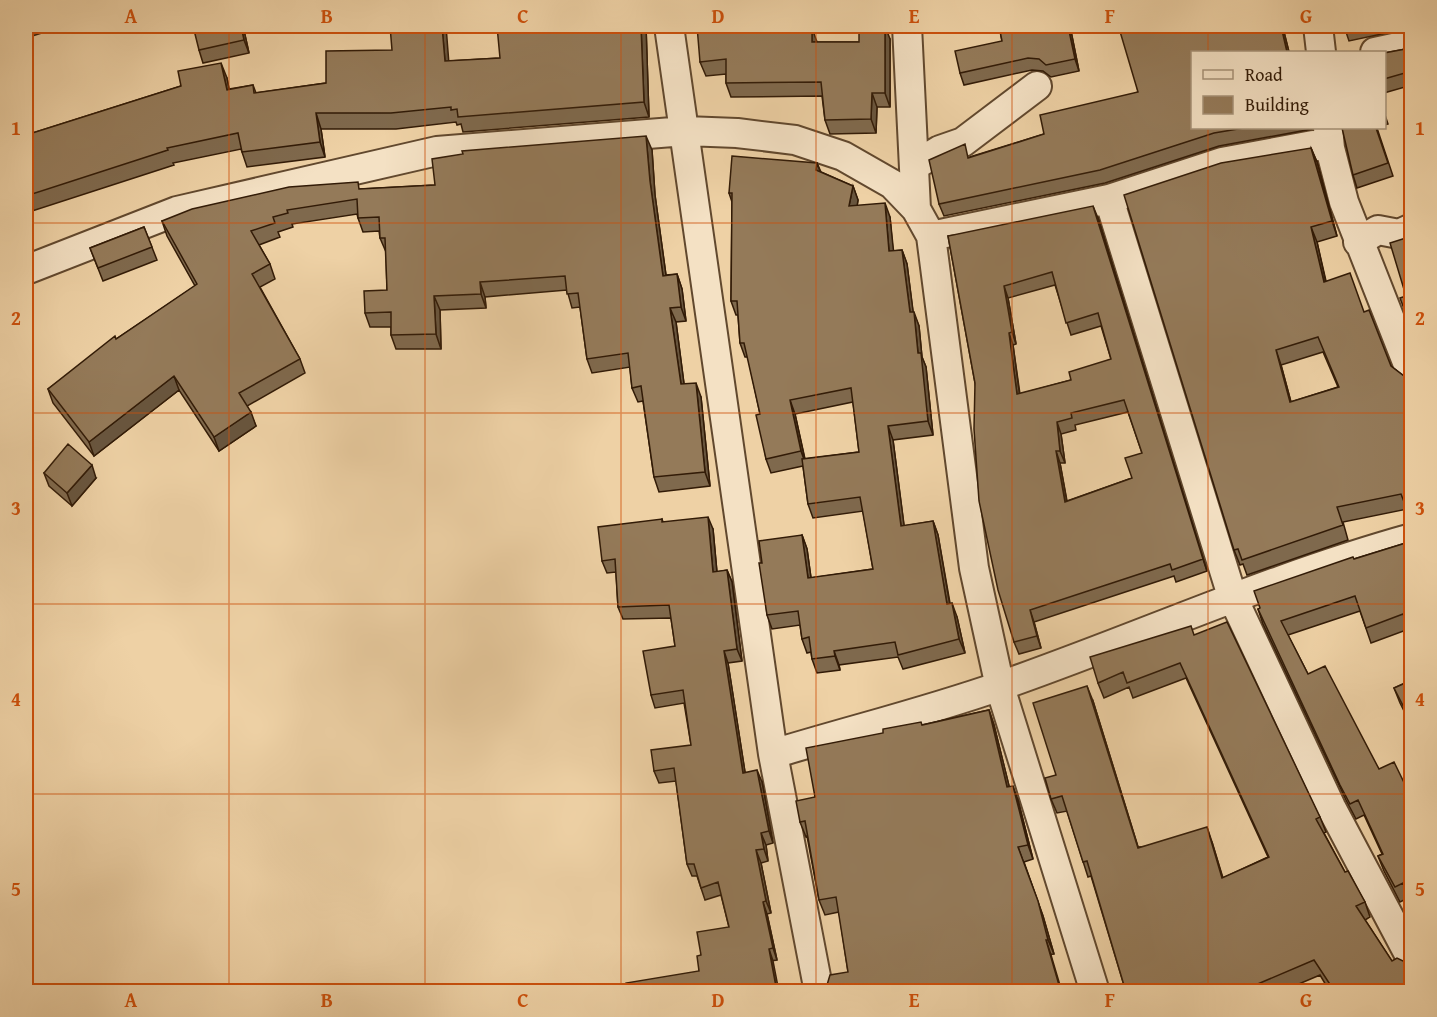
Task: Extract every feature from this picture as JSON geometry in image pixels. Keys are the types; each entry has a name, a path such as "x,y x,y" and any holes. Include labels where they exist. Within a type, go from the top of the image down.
{"street":[{"path":"669,26 773,753 819,992"},
{"path":"908,26 916,209"},
{"path":"1318,26 1321,51"},
{"path":"1380,51 1412,44"},
{"path":"915,166 940,150 963,142 1037,86"},
{"path":"26,270 177,211 437,151 685,131 737,133 805,143 843,156 892,184 916,209 931,236 974,568 1000,687 1095,992"},
{"path":"931,236 1109,199 1222,162 1313,145 1329,138 1344,202 1358,243 1412,375"},
{"path":"1109,199 1233,596 1331,807 1412,960"},
{"path":"1358,243 1378,230 1399,234 1412,228"},
{"path":"773,753 1000,687 1233,596 1354,554 1412,538"}],"building":[{"path":"193,26 241,26 244,40 199,50"},
{"path":"390,26 442,26 445,61 500,58 497,26 641,26 644,102 458,117 457,109 451,110 451,107 391,113 316,113 320,142 242,152 238,133 167,148 168,150 26,196 26,135 181,86 178,71 221,63 227,90 253,85 254,93 326,83 326,51 392,50"},
{"path":"697,26 803,26 803,28 812,28 812,42 859,42 859,26 885,26 885,93 872,93 871,119 825,120 821,82 726,83 726,59 700,62"},
{"path":"999,26 1068,26 1075,59 1046,65 1039,59 1028,58 960,73 955,51 1002,41"},
{"path":"1128,26 1281,26 1287,51 1191,51 1191,129 1238,129 1214,133 1100,170 939,204 929,160 965,144 968,158 1044,134 1040,115 1138,92 1119,28"},
{"path":"1344,26 1360,26 1345,29"},
{"path":"1411,48 1412,71 1386,78 1386,53"},
{"path":"1342,129 1376,129 1388,163 1353,175"},
{"path":"646,136 663,276 677,274 681,307 670,308 681,384 696,383 705,472 654,477 641,386 632,388 628,353 587,359 578,293 567,294 565,276 480,282 481,294 434,296 436,334 391,335 391,312 365,313 364,291 387,290 385,238 380,238 379,217 358,218 357,199 287,210 288,213 273,217 275,223 251,231 270,264 252,274 300,359 239,393 251,412 214,437 174,376 89,442 48,389 115,336 116,339 197,284 162,221 192,209 289,187 358,182 359,189 435,185 432,159 463,154 462,151"},
{"path":"1311,148 1332,221 1311,227 1324,282 1350,273 1364,312 1369,310 1391,366 1404,376 1412,376 1412,509 1406,507 1401,494 1337,507 1343,525 1242,560 1238,549 1234,550 1124,195 1221,163","holes":["1318,337 1339,387 1290,402 1276,350"]},
{"path":"732,156 817,163 816,170 853,186 849,206 885,203 889,251 902,250 910,312 914,312 918,353 921,353 928,421 888,426 901,526 933,521 947,604 952,603 959,639 898,655 895,642 834,651 835,656 812,659 809,637 802,639 798,611 767,615 759,563 762,563 759,541 802,535 808,578 873,569 860,497 808,504 802,459 859,452 851,388 790,400 801,451 766,459 756,415 760,414 744,343 740,343 737,301 731,301 732,193 729,193"},
{"path":"1093,206 1203,559 1172,570 1170,564 1030,610 1037,636 1014,642 998,590 979,501 974,429 975,383 948,236","holes":["1052,272 1066,323 1098,313 1111,359 1069,372 1071,380 1017,394 1009,333 1012,332 1004,286","1124,400 1142,453 1125,458 1132,478 1065,502 1056,451 1060,451 1057,422 1072,418 1071,413"]},
{"path":"144,227 152,247 98,268 90,248"},
{"path":"1412,236 1412,330 1400,298 1406,296 1390,243"},
{"path":"68,444 92,465 67,493 44,473"},
{"path":"708,517 713,572 727,570 737,649 724,651 743,773 757,770 769,831 761,833 764,849 756,850 766,901 763,902 773,948 769,949 777,992 627,992 626,983 699,971 697,956 701,955 697,932 729,927 718,882 701,888 694,864 687,864 674,768 654,771 651,750 691,745 683,690 651,695 643,651 675,646 669,605 618,607 615,559 602,561 598,527 662,519 662,522"},
{"path":"1412,541 1412,635 1403,614 1366,628 1355,596 1281,621 1308,674 1325,666 1379,769 1394,762 1412,799 1412,901 1403,883 1395,887 1378,856 1383,854 1358,800 1350,804 1340,785 1258,609 1260,608 1254,591 1353,557 1354,559"},
{"path":"1227,622 1320,817 1316,819 1345,872 1348,871 1365,902 1356,906 1392,961 1397,958 1405,962 1412,960 1412,992 1335,992 1314,960 1239,992 1126,992 1087,861 1083,862 1062,796 1051,799 1045,778 1056,775 1033,703 1087,686 1138,848 1207,827 1222,878 1269,857 1180,663 1127,683 1123,672 1098,683 1090,657 1191,626 1194,635"},
{"path":"1412,680 1412,723 1394,688"},
{"path":"989,710 1007,787 1013,786 1028,845 1018,847 1038,901 1048,940 1046,940 1061,992 829,992 827,985 830,975 848,972 836,897 819,900 805,821 800,822 796,801 815,797 806,748 883,733 883,729 921,722 922,725"}]}
